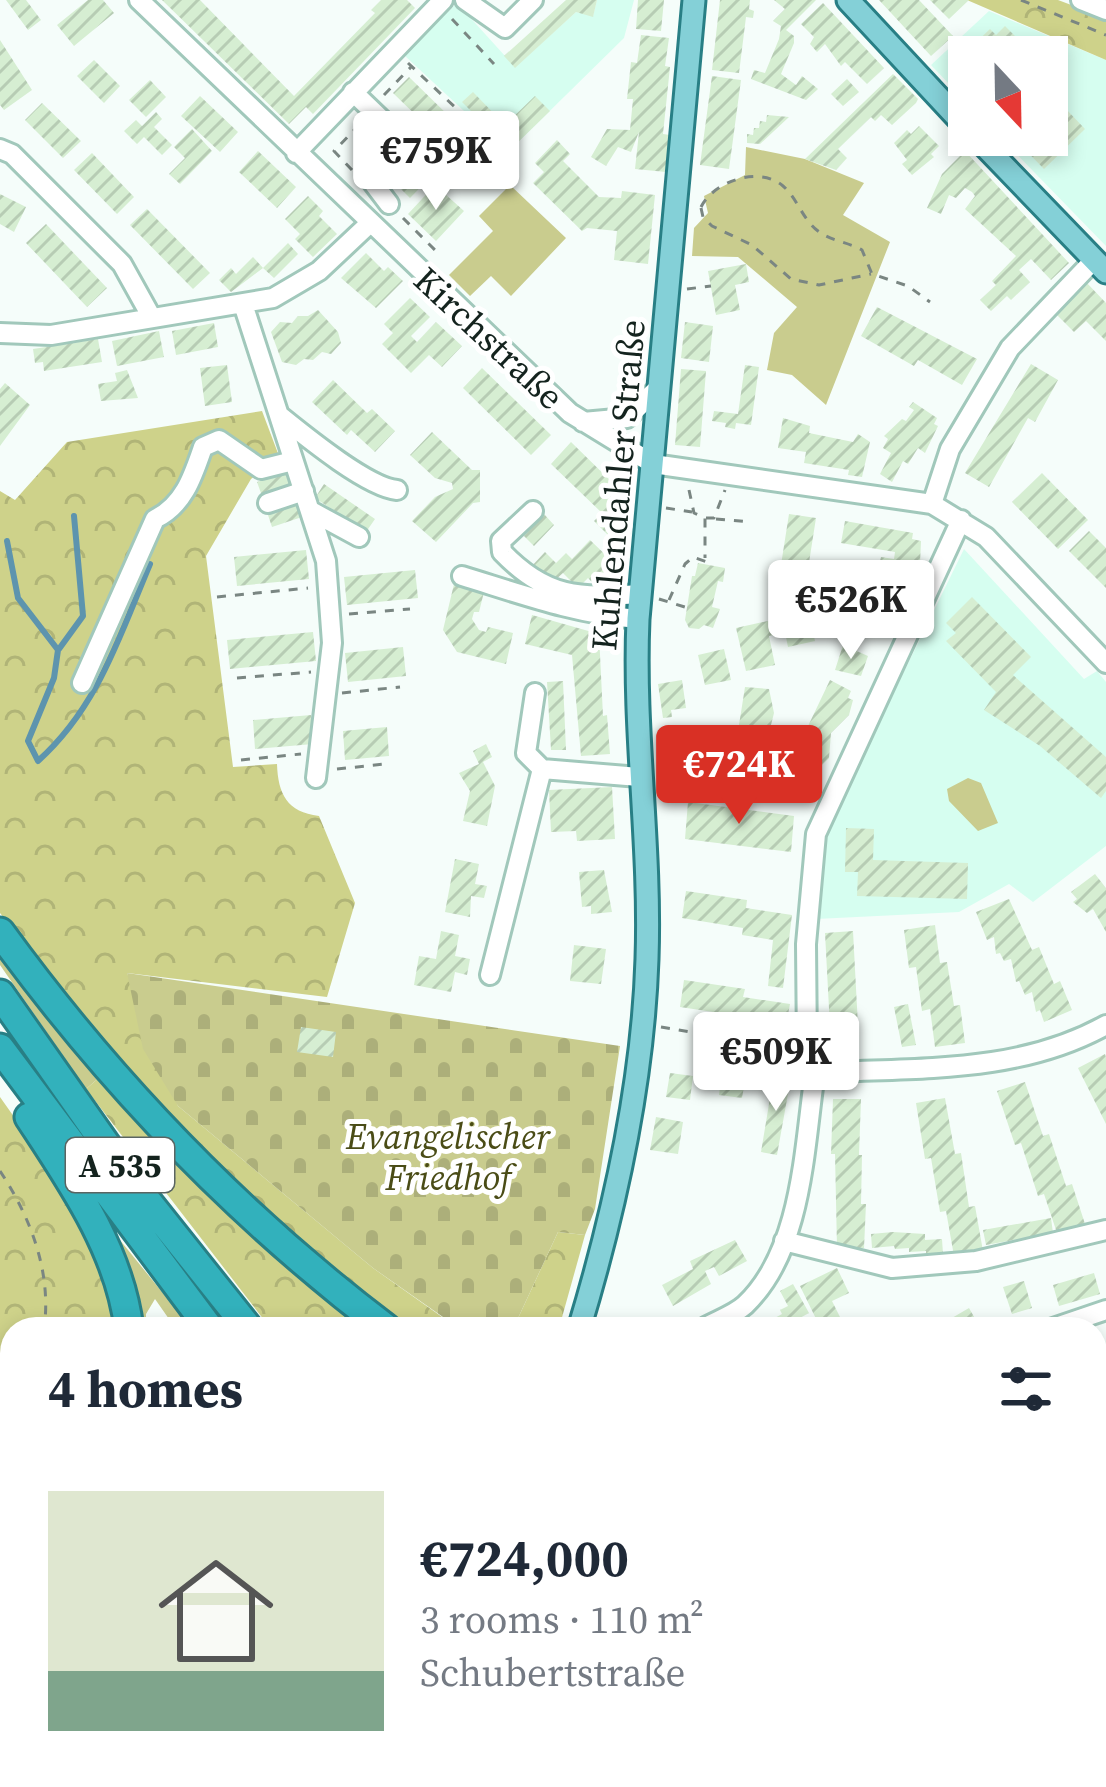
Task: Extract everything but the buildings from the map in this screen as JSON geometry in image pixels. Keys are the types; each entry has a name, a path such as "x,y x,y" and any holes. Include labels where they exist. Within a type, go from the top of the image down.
{"highway":[{"path":"0,932 58,1010 186,1156 371,1317"},
{"name":"A 535","path":"0,994 135,1186 239,1317"},
{"name":"A 535","path":"0,1048 201,1317"},
{"path":"0,1060 12,1092 110,1256 128,1317"}],"main road":[{"name":"Kuhlendahler Straße","path":"582,1317 617,1178 642,1025 647,934 634,692 694,0"},
{"path":"848,0 948,106"},
{"path":"995,156 1100,266"}],"street":[{"name":"Kirchstraße","path":"139,0 538,388 583,422 653,464 932,504 986,537 1106,663"},
{"path":"465,0 505,28 533,0"},
{"path":"1081,0 1106,10"},
{"path":"296,152 441,2"},
{"path":"353,92 405,142 370,179 389,204"},
{"path":"0,148 12,154 122,264 152,318"},
{"path":"0,333 51,335 273,298 299,285 369,224"},
{"path":"419,273 438,255"},
{"path":"932,504 950,449 1010,348 1100,266"},
{"path":"244,304 311,511 328,586 330,670 318,767"},
{"name":"Kirchstraße","path":"583,422 627,418 659,387"},
{"path":"279,415 381,489 397,490"},
{"path":"82,683 155,519 172,510 193,478 203,447 219,440 261,469 293,460"},
{"path":"268,503 304,491"},
{"path":"311,511 359,537"},
{"path":"533,511 501,541 502,552 525,577 578,595 639,603"},
{"path":"724,1317 744,1306 784,1240 815,1072 807,1051 806,944 815,834 961,520"},
{"path":"462,576 595,616 639,603"},
{"path":"536,693 526,753 542,769 639,776"},
{"path":"490,975 542,769"},
{"path":"815,1072 986,1064 1059,1045 1106,1024"},
{"path":"784,1240 892,1268 976,1261 1106,1230"}],"path":[{"path":"1021,0 1106,35"},
{"path":"441,2 494,64"},
{"path":"394,50 508,157"},
{"path":"370,179 362,180 334,152 412,66"},
{"path":"872,274 862,250 820,233 775,181 760,177 731,182 706,198 701,207 703,218 712,226 752,245 791,279 819,285 872,274 908,286 930,302"},
{"path":"389,204 438,255"},
{"path":"674,205 701,207"},
{"path":"668,289 711,286"},
{"path":"714,518 726,488"},
{"path":"689,490 694,513"},
{"path":"665,507 706,518 751,522"},
{"path":"704,558 706,518"},
{"path":"669,600 685,564 693,557 710,563"},
{"path":"217,597 328,586"},
{"path":"639,603 669,600 688,608"},
{"path":"329,615 410,609"},
{"path":"237,678 330,670"},
{"path":"328,694 400,687"},
{"path":"241,760 318,767 385,764"},
{"path":"642,1025 807,1051"},
{"path":"0,1171 34,1235 48,1298 46,1317"}],"shaded area":[{"path":"597,0 634,0 624,38 508,152 404,55 457,3 515,67 576,12 593,16"},
{"path":"989,11 1049,36 962,36"},
{"path":"1068,44 1106,60 1106,246 1018,156 1068,156"},
{"path":"948,49 948,83 931,65"},
{"path":"964,549 1084,679 1097,671 1106,682 1106,846 1033,902 1009,884 959,912 816,919 826,831"}],"green space":[{"path":"967,0 1058,0 1106,18 1106,60 1068,44 1068,36 1050,36"},
{"path":"746,147 805,159 864,183 843,215 890,242 826,405 792,375 767,370 774,333 797,307 738,257 692,256 694,228 708,213 704,196 745,175"},
{"path":"510,185 566,238 511,296 491,276 470,296 449,275 493,231 479,216"},
{"path":"262,411 279,456 251,479 206,556 233,767 277,764 286,800 319,816 355,903 327,997 127,973 178,1106 373,1268 442,1317 393,1317 272,1222 162,1114 0,913 0,491 15,500 67,442"},
{"path":"968,778 981,783 998,823 978,831 949,801 947,789"},
{"path":"0,949 101,1076 86,1089 0,965"},
{"name":"Evangelischer Friedhof","path":"127,973 620,1046 595,1209 585,1235 558,1232 519,1317 443,1317 373,1268 178,1106 143,1049"},
{"path":"101,1076 357,1317 262,1317 86,1089"},
{"path":"0,1097 36,1148 100,1262 112,1317 0,1317"},
{"path":"111,1229 182,1317 168,1317 155,1299 146,1317 137,1317"},
{"path":"558,1232 585,1235 562,1317 519,1317"}],"waterway":[{"path":"59,649 83,616 74,516"},
{"path":"7,541 18,598 58,650 54,678 28,741 38,761 92,694 150,564"}]}
